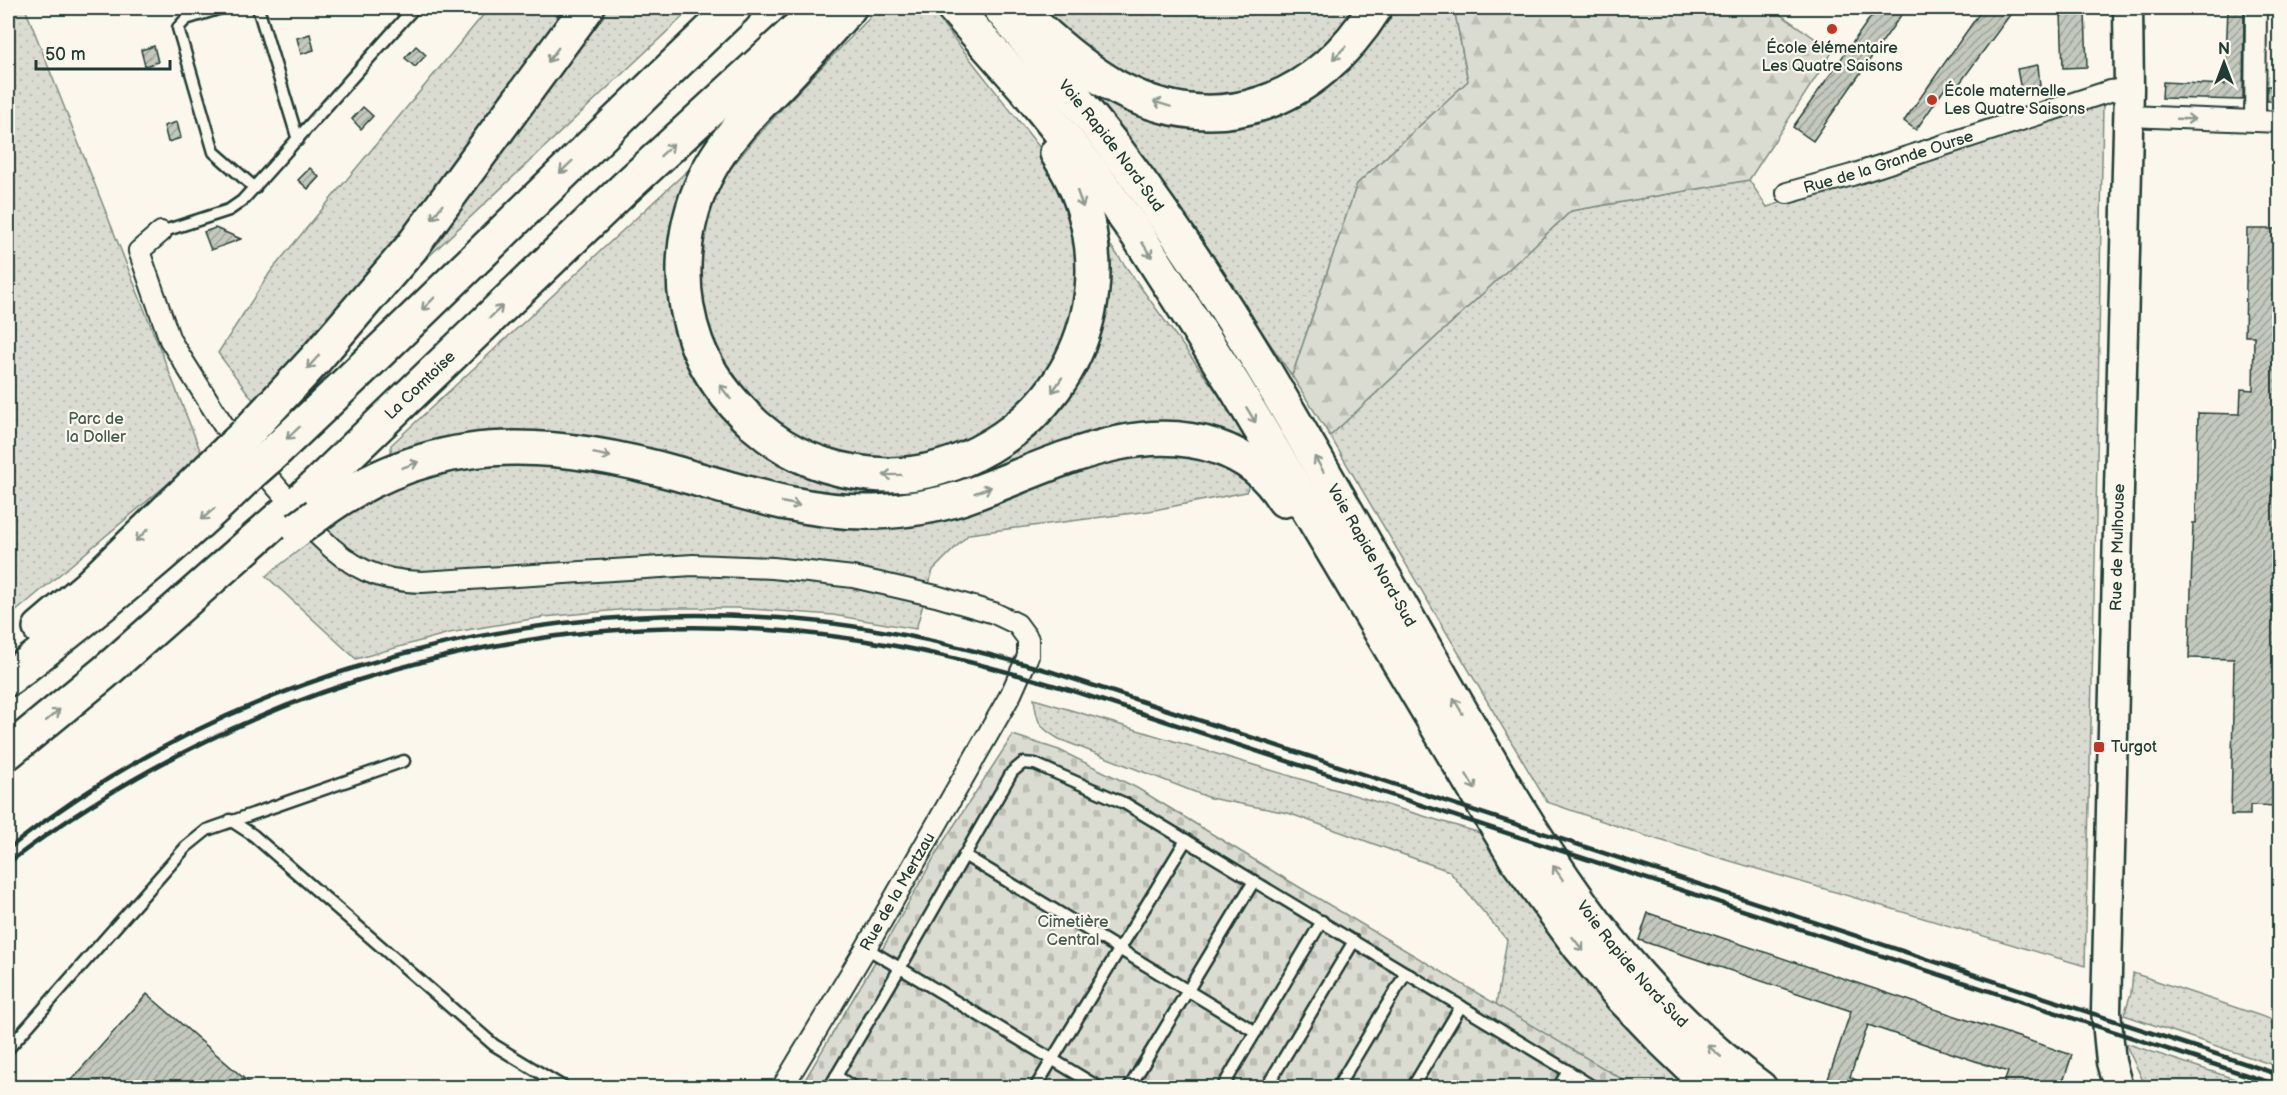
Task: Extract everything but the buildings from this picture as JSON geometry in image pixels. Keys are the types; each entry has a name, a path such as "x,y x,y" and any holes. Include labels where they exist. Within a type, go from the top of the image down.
{"highway":[{"path":"8,679 92,614 227,497 248,454 313,362 411,248 587,8"},
{"path":"8,657 248,454 382,350 608,126 723,8"},
{"path":"608,126 734,8"},
{"name":"La Comtoise","path":"8,752 119,659 300,514 624,189 820,8"},
{"path":"849,8 752,113 725,145 710,168 693,210 687,235 684,282 692,329 700,352 723,391 743,414 787,449 809,460 833,469 881,475 906,474 955,463 978,453 1024,423 1060,383 1080,344 1091,299 1092,249 1089,226 1075,183 1053,148 1005,86 952,8"},
{"name":"Voie Rapide Nord-Sud","path":"952,8 1025,88 1090,169 1137,234 1228,375 1517,860 1620,996 1713,1088"},
{"name":"Voie Rapide Nord-Sud","path":"1000,8 1119,153 1214,291 1284,405 1504,786 1550,861 1617,951 1694,1034 1760,1088"},
{"path":"1015,8 1072,58 1118,87 1172,107 1214,112 1256,106 1294,90 1314,76 1344,48 1375,8"},
{"path":"300,514 415,463 453,453 496,447 540,447 584,452 659,468 792,505 874,512 915,508 958,499 1073,455 1117,443 1148,438 1178,438 1206,443 1234,453 1269,478 1312,545 1376,624"}],"main road":[{"name":"Rue de Mulhouse","path":"2118,1088 2110,1055 2106,1011 2128,103 2128,8"}],"street":[{"path":"2254,121 2256,8"},
{"name":"Rue de la Grande Ourse","path":"1787,193 1852,175 2110,91 2128,103 2254,121 2280,122"},
{"name":"Rue de la Mertzau","path":"161,231 139,251 170,340 224,426 320,537 334,551 359,569 389,579 422,582 693,565 774,568 853,577 936,596 994,613 1017,624 1028,639 1028,656 1011,694 866,948 782,1088"}],"lane":[{"path":"221,8 186,18 178,28 214,152 255,188"},
{"path":"258,8 298,140"},
{"path":"161,231 229,210 242,201 414,8"},
{"path":"8,1049 186,847 207,830 230,820 404,761"},
{"path":"829,1088 1012,772 1023,763 1035,764 1126,804 1595,1088"},
{"path":"230,820 253,835 494,1045 566,1088"},
{"path":"1035,1088 1186,840"},
{"path":"964,855 1256,1032"},
{"path":"1130,1088 1254,881"},
{"path":"1222,1088 1322,921"},
{"path":"1266,1088 1354,941"},
{"path":"866,948 1100,1088"},
{"path":"1337,1088 1406,973"},
{"path":"1412,1088 1461,1006"},
{"path":"1558,1088 1568,1071"},
{"path":"836,1076 855,1088"}],"green space":[{"name":"Parc de la Doller","path":"8,8 25,8 202,455 8,618"},
{"path":"489,8 692,8 372,310 256,404 218,353 271,271"},
{"path":"879,8 930,8 1040,148 1262,455 1246,492 1149,511 969,534 933,570 916,629 833,615 737,608 640,608 544,617 449,633 356,659 266,576 330,526 392,486 391,445 701,158 722,180 778,113"},
{"path":"1025,8 1454,8 1468,81 1357,184 1292,376 1182,213"},
{"path":"1454,8 1771,8 1833,51 1749,180 1571,211 1330,436 1292,376 1357,184 1468,81"},
{"path":"2103,103 2085,966 1646,836 1547,802 1330,436 1571,211 1749,180 1767,207"},
{"path":"1034,699 1480,833 1527,898 1695,1087 1635,1087 1496,1005 1507,940 1449,871 1288,813 1210,798 1059,739 1040,723"},
{"name":"Cimetière Central","path":"1013,735 1059,750 1137,788 1635,1087 800,1088 940,847"},
{"path":"2133,973 2279,1022 2279,1067 2124,1015 2131,993"},
{"path":"2125,1043 2259,1087 2146,1087"}],"railway":[{"path":"8,849 89,791 176,740 268,698 364,665 462,640 562,623 662,616 762,617 799,620 871,629 943,643 1049,671 2280,1075"},
{"path":"8,863 99,800 195,747 294,703 397,668 503,644 611,631 721,628 831,636 893,645 954,658 1073,691 2280,1086"}],"place":[{"name":"École élémentaire Les Quatre Saisons","path":"1832,29"},
{"name":"École maternelle Les Quatre Saisons","path":"1932,100"},
{"name":"Turgot","path":"2099,747"}]}
